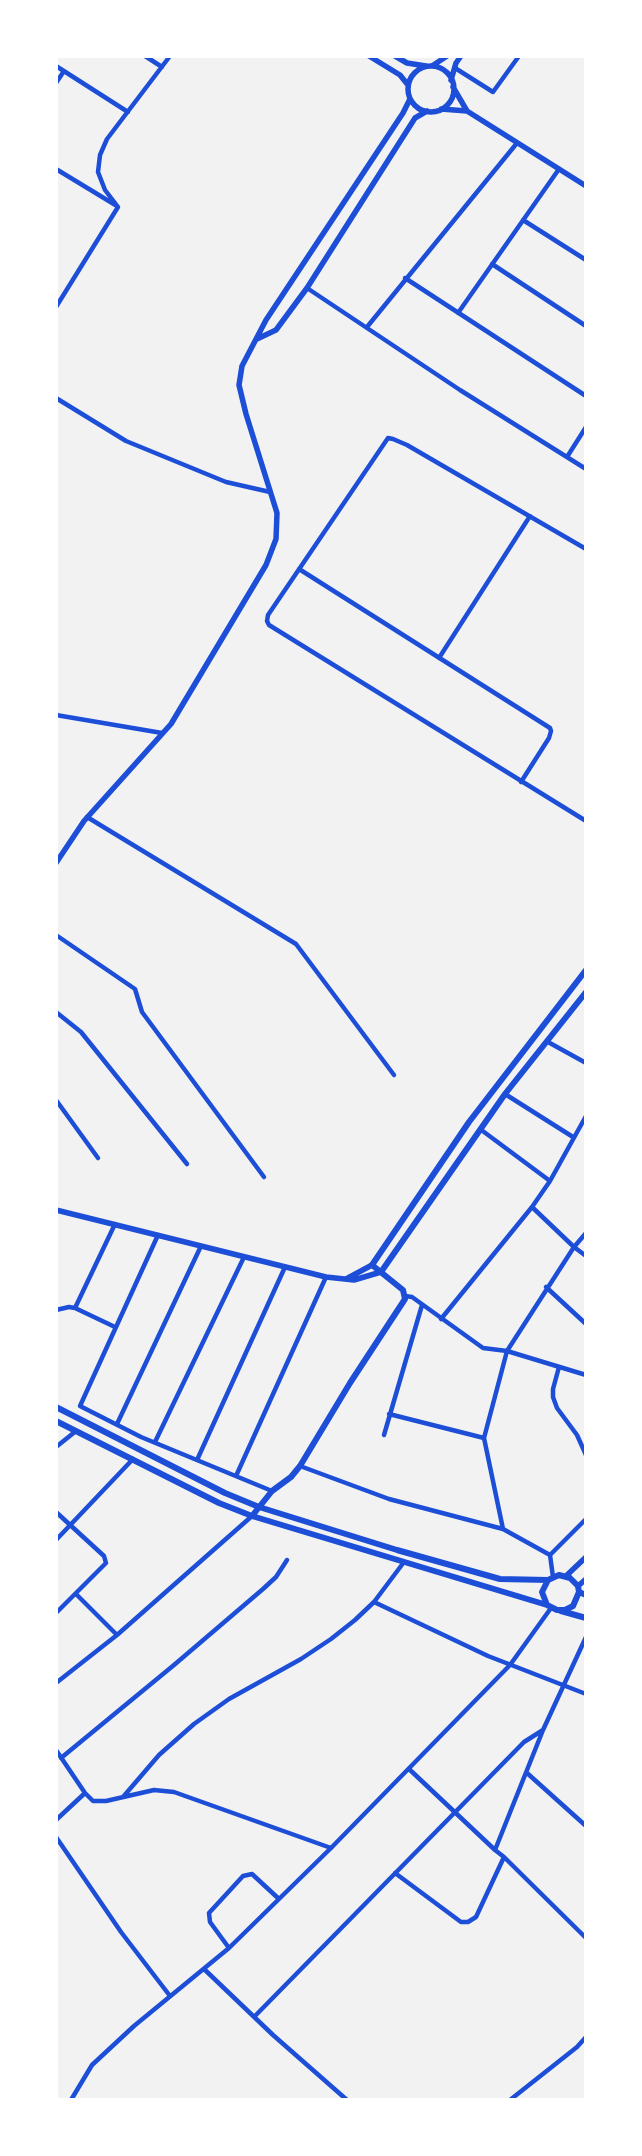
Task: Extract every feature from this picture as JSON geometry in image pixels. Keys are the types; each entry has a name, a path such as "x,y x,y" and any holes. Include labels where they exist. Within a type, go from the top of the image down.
{"main road":[{"path":"252,1516 272,1491 300,1466 350,1383 403,1303 405,1296 403,1290 372,1265 469,1122 586,970"},
{"path":"382,1272 505,1094 586,992"},
{"path":"56,1407 225,1494 259,1507 397,1550 500,1578 550,1578 566,1576 581,1591 573,1606 564,1610 552,1608 542,1592 550,1578"},
{"path":"56,1421 219,1503 252,1516 586,1618"}],"street":[{"path":"145,56 162,67"},
{"path":"118,207 105,190 98,172 98,163 107,139 170,56"},
{"path":"56,863 87,817 170,724 266,565 276,539 277,513 246,414 239,385 242,366 266,320 404,114 410,99 408,85 400,75 369,56"},
{"path":"395,56 407,64 430,66 444,70 467,111"},
{"path":"408,85 415,72 447,56"},
{"path":"441,109 451,99 455,68 461,56"},
{"path":"455,68 493,92 519,56"},
{"path":"56,66 128,112"},
{"path":"56,83 64,71"},
{"path":"410,99 415,105 428,111"},
{"path":"257,339 276,330 308,288 415,118 428,111 441,109 467,111 586,186"},
{"path":"367,326 518,143"},
{"path":"458,312 559,169"},
{"path":"57,171 118,207"},
{"path":"56,307 118,207"},
{"path":"523,220 586,260"},
{"path":"492,264 586,326"},
{"path":"406,278 586,396"},
{"path":"308,288 460,390 586,469"},
{"path":"56,398 126,441 226,482 270,492"},
{"path":"566,457 586,427"},
{"path":"586,549 407,445 393,438 388,438 268,615 268,625 586,822"},
{"path":"439,658 530,516"},
{"path":"299,569 551,731 549,738 521,782"},
{"path":"56,715 162,733"},
{"path":"87,817 296,944 394,1075"},
{"path":"56,935 135,989 142,1012 264,1177"},
{"path":"56,1012 81,1032 187,1164"},
{"path":"548,1042 586,1063"},
{"path":"505,1094 572,1137"},
{"path":"56,1100 98,1158"},
{"path":"441,1319 532,1207 550,1181 572,1137 586,1116"},
{"path":"480,1129 550,1181"},
{"path":"532,1207 586,1256"},
{"path":"56,1210 326,1277 344,1280 367,1277 382,1272"},
{"path":"75,1308 115,1224"},
{"path":"503,1530 484,1438 507,1351 546,1287 586,1233"},
{"path":"158,1235 80,1404 84,1408 155,1442 272,1491"},
{"path":"117,1424 201,1246"},
{"path":"155,1442 244,1256"},
{"path":"344,1280 372,1265"},
{"path":"197,1460 285,1267"},
{"path":"236,1476 326,1277"},
{"path":"546,1287 586,1324"},
{"path":"405,1296 412,1297 483,1348 507,1351 586,1375"},
{"path":"384,1435 422,1305"},
{"path":"56,1310 75,1308 115,1327"},
{"path":"560,1367 553,1389 553,1397 557,1408 577,1435 586,1456"},
{"path":"389,1414 484,1438"},
{"path":"56,1447 76,1431"},
{"path":"56,1540 133,1459"},
{"path":"300,1466 389,1499 503,1530 550,1555"},
{"path":"56,1512 71,1524 105,1558 106,1563 56,1612"},
{"path":"56,1683 117,1635 252,1516"},
{"path":"550,1578 550,1555 586,1519"},
{"path":"566,1576 586,1557"},
{"path":"62,1758 263,1589 276,1577 287,1560"},
{"path":"123,1797 159,1755 194,1724 228,1699 301,1659 331,1639 374,1602 404,1562"},
{"path":"581,1591 586,1579"},
{"path":"76,1594 117,1635"},
{"path":"374,1602 510,1665 586,1694"},
{"path":"56,1604 61,1608"},
{"path":"71,2100 92,2065 134,2026 229,1948 331,1848 510,1665 552,1608"},
{"path":"495,1850 543,1730 586,1637"},
{"path":"254,2017 524,1742 543,1730"},
{"path":"56,1750 85,1793 93,1801 96,1802 154,1790 174,1792 331,1848"},
{"path":"408,1769 504,1857 586,1938"},
{"path":"527,1773 586,1826"},
{"path":"56,1820 85,1793"},
{"path":"56,1837 121,1932 170,1996"},
{"path":"395,1873 438,1906 465,1923 472,1921 480,1912 504,1857"},
{"path":"229,1948 210,1922 209,1913 243,1876 252,1874 279,1899"},
{"path":"204,1969 254,2017 347,2100"},
{"path":"510,2100 577,2047 586,2037"}]}
